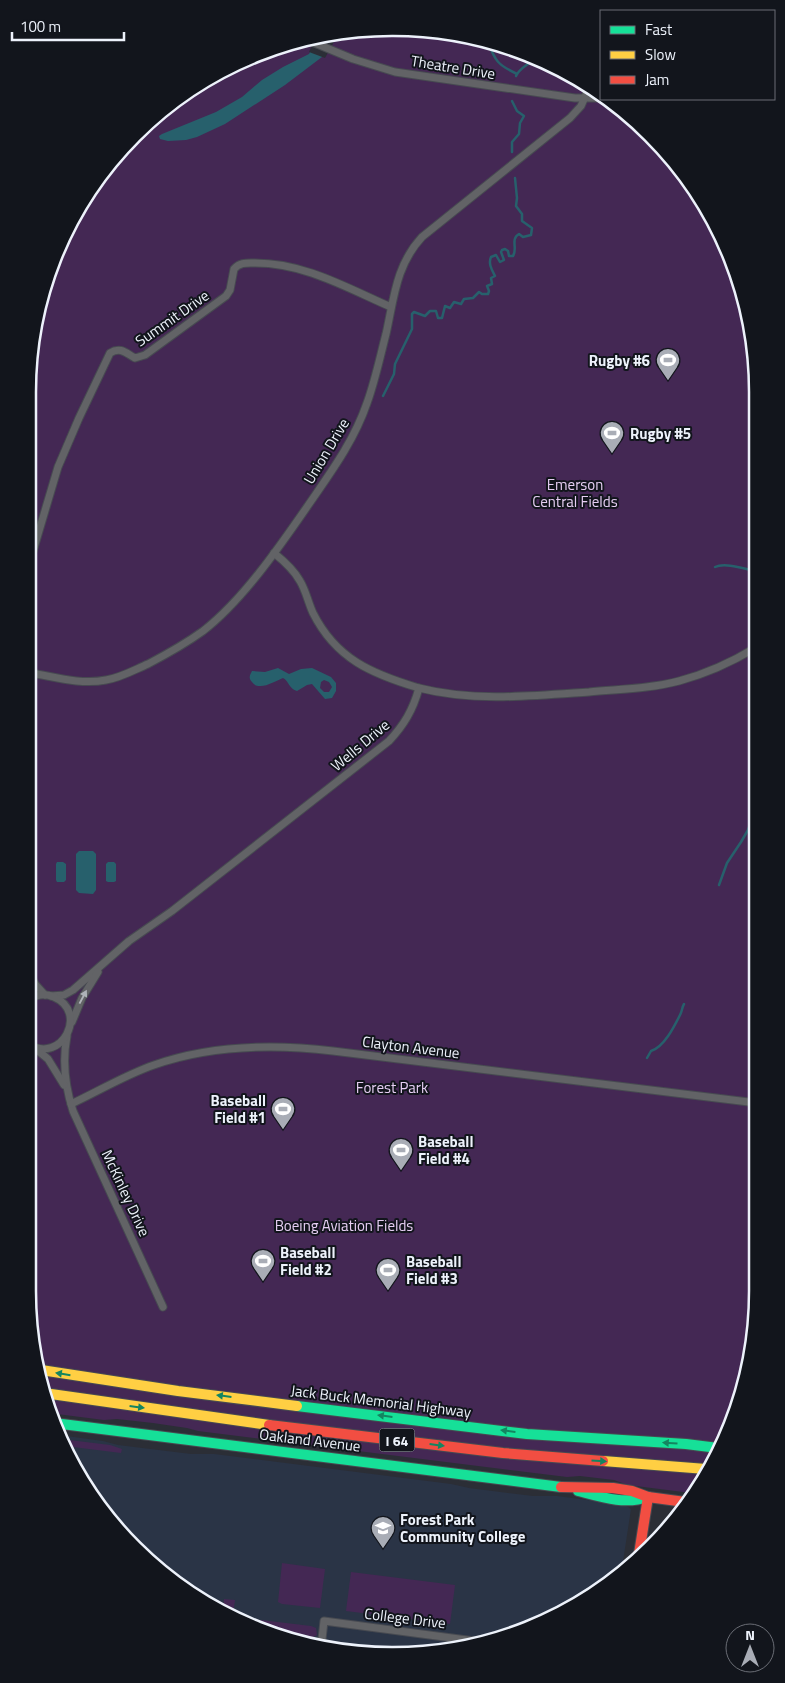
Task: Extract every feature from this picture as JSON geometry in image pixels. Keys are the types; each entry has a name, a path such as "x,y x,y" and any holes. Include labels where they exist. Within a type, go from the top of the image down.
{"main road":[{"name":"Jack Buck Memorial Highway","path":"45,1371 178,1391 527,1434 712,1448"},
{"name":"I 64","path":"52,1394 224,1419 503,1453 701,1469"},
{"name":"Oakland Avenue","path":"62,1424 562,1487 613,1488 632,1491 648,1497 679,1501"},
{"path":"640,1545 648,1497"}],"street":[{"name":"Theatre Drive","path":"316,44 366,64 395,72 584,99 593,98"},
{"name":"Union Drive","path":"36,674 98,682 115,678 164,656 204,630 220,616 274,553 352,438 372,387 402,265 418,241 570,118 586,94"},
{"name":"Summit Drive","path":"36,541 58,467 110,353 114,350 123,350 135,358 145,355 226,296 230,290 234,269 242,264 272,264 304,270 391,307"},
{"path":"274,553 300,579 314,614 338,647 365,668 393,681 419,688 448,694 502,696 579,693 652,686 697,675 734,660 749,651"},
{"name":"Wells Drive","path":"36,996 69,992 101,968 129,942 172,911 389,741 407,720 419,688"},
{"name":"Wells Drive","path":"68,1032 78,1006 101,968"},
{"path":"36,985 48,995 60,1001 67,1008 70,1018 68,1032 59,1044 51,1048 36,1048"},
{"name":"McKinley Drive","path":"66,1089 64,1062 68,1032"},
{"name":"Clayton Avenue","path":"71,1104 121,1079 169,1060 204,1053 266,1047 325,1050 749,1102"},
{"name":"McKinley Drive","path":"36,1051 52,1065 66,1089 84,1136 163,1307"},
{"name":"College Drive","path":"321,1640 324,1621 464,1640"}],"shaded area":[{"path":"330,42 322,57 285,85 225,124 186,140 168,141 160,139 159,136 162,134 216,112 242,97 262,80 309,54 314,45"},
{"path":"278,668 289,674 301,669 312,668 331,677 336,683 336,691 332,698 325,699 312,684 297,691 292,689 283,678 263,686 255,685 251,681 252,671 265,672","holes":["324,680 329,682 332,687 329,692 324,692 320,688 321,682"]},
{"path":"79,851 93,851 96,854 96,890 93,894 79,893 76,890 76,854"},
{"path":"57,862 66,864 66,880 64,882 57,882 56,880"},
{"path":"108,862 116,864 116,881 114,882 106,881 106,864"},
{"name":"Forest Park Community College","path":"67,1436 118,1445 191,1454 214,1454 533,1496 557,1496 625,1505 631,1509 623,1561 571,1599 529,1620 485,1635 439,1644 392,1647 346,1644 300,1635 256,1620 214,1599 176,1573 141,1542 110,1507 84,1469"}],"green space":[{"name":"Forest Park","path":"392,36 416,37 439,39 485,48 529,63 571,84 609,110 660,158 689,195 712,235 730,278 742,323 746,346 749,392 749,1290 746,1337 737,1383 722,1427 701,1469 686,1492 628,1485 614,1480 580,1476 567,1477 198,1431 153,1423 117,1419 104,1420 58,1414 43,1360 37,1314 36,392 39,346 48,300 63,256 73,235 84,214 110,176 158,125 195,96 214,84 256,63 278,55 300,48 346,39"},
{"path":"69,1440 110,1445 122,1449 121,1453 73,1447"},
{"path":"282,1563 325,1569 320,1608 278,1602"},
{"path":"351,1572 455,1585 450,1624 346,1611"},
{"path":"224,1599 235,1600 234,1609 224,1604"},
{"path":"261,1620 311,1626 316,1628 317,1635 312,1638 307,1637 261,1622"}],"pier":[{"path":"334,42 325,58 309,52 312,45"}],"waterway":[{"path":"491,50 498,62 517,74"},
{"path":"516,76 529,63"},
{"path":"512,101 517,111 524,116 520,123 519,134 512,142 512,152"},
{"path":"383,396 394,374 395,364 412,329 412,314 414,312 425,316 430,311 436,311 438,318 442,318 445,306 450,308 454,302 461,304 464,299 473,298 479,292 488,294 487,286 492,284 491,278 495,276 490,265 491,257 496,255 500,262 504,260 501,252 505,249 508,251 509,256 513,256 516,236 519,234 523,237 531,235 532,228 522,221 522,214 516,206 515,178"},
{"path":"715,567 729,566 749,570"},
{"path":"719,885 727,863 749,827"},
{"path":"647,1058 651,1051 656,1049 668,1036 681,1014 684,1004"}],"traffic: fast":[{"path":"297,1406 527,1434 712,1447"},
{"path":"62,1424 561,1487"},
{"path":"578,1491 604,1498 621,1500 648,1497"}],"traffic: slow":[{"path":"45,1371 178,1391 297,1406"},
{"path":"52,1394 269,1425"},
{"path":"603,1461 701,1469"}],"traffic: jam":[{"path":"269,1425 503,1453 603,1461"},
{"path":"561,1487 613,1488 632,1491 648,1497 679,1501"},
{"path":"640,1545 648,1497"}],"place":[{"name":"Rugby #6","path":"668,381"},
{"name":"Rugby #5","path":"612,454"},
{"name":"Baseball Field #1","path":"283,1130"},
{"name":"Baseball Field #4","path":"401,1171"},
{"name":"Baseball Field #2","path":"263,1282"},
{"name":"Baseball Field #3","path":"388,1291"},
{"name":"Forest Park Community College","path":"383,1549"}],"park label":[{"name":"Emerson Central Fields","path":"575,492"},
{"name":"Boeing Aviation Fields","path":"344,1225"}]}
